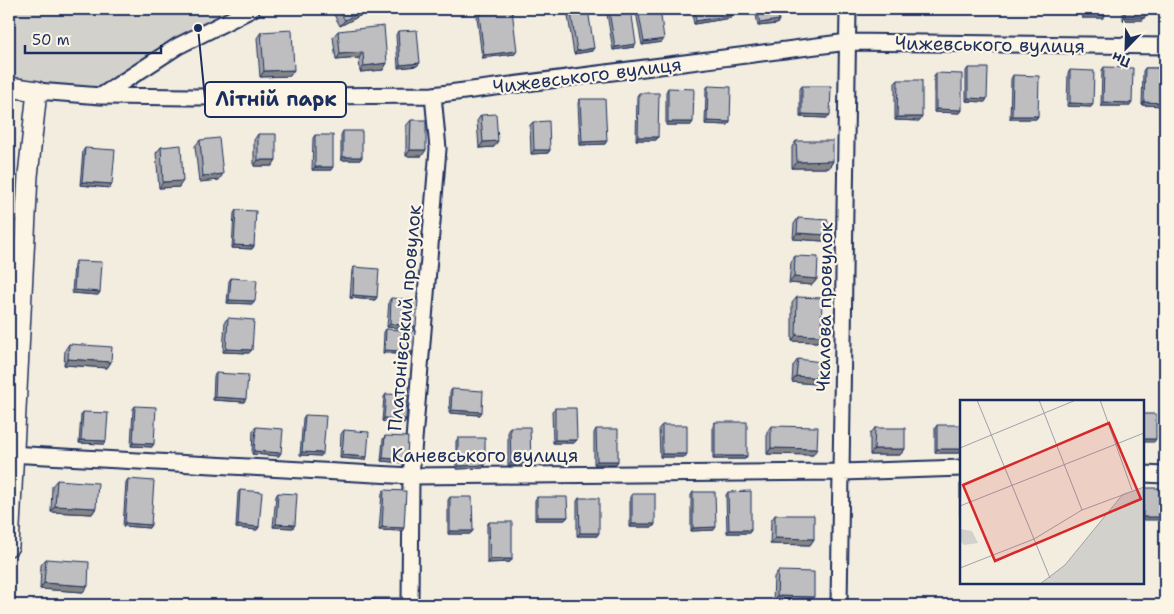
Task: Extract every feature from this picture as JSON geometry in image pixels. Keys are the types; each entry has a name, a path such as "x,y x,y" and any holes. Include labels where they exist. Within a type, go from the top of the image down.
{"street":[{"path":"101,96 178,46 252,9"},
{"name":"Чкалова провулок","path":"839,605 848,9"},
{"name":"Чижевського вулиця","path":"9,87 101,96 433,95 848,42 1165,46"},
{"path":"9,546 12,454 28,176 36,91"},
{"name":"Платонівський провулок","path":"410,605 411,476 438,149 433,95"},
{"name":"Каневського вулиця","path":"12,454 411,476 842,472 960,468"},
{"path":"1144,474 1165,475"}],"shaded area":[{"path":"9,9 252,9 101,96 9,87"}],"building":[{"path":"338,9 366,9 345,20"},
{"path":"631,9 636,44 615,47 609,11"},
{"path":"638,9 660,9 664,39 644,42"},
{"path":"694,9 732,9 733,15 696,21"},
{"path":"757,9 777,9 779,20 760,23"},
{"path":"1084,9 1105,9 1105,15 1084,14"},
{"path":"1125,9 1145,9 1145,17 1125,17"},
{"path":"512,10 517,51 484,55 479,14"},
{"path":"588,10 594,48 577,51 571,13"},
{"path":"384,26 387,63 364,66 363,52 340,54 338,31"},
{"path":"292,30 294,70 264,71 261,32"},
{"path":"417,30 420,63 400,65 398,31"},
{"path":"1104,67 1133,68 1132,103 1103,102"},
{"path":"968,68 988,68 987,99 968,98"},
{"path":"1145,68 1165,68 1165,103 1144,102"},
{"path":"1070,70 1094,71 1093,104 1070,103"},
{"path":"936,73 962,74 962,110 936,109"},
{"path":"1013,75 1039,76 1038,116 1012,116"},
{"path":"898,80 922,80 922,117 897,117"},
{"path":"708,86 731,87 730,122 707,121"},
{"path":"802,86 831,86 830,115 802,114"},
{"path":"668,88 694,89 693,122 668,122"},
{"path":"639,93 659,93 658,137 638,137"},
{"path":"580,99 605,99 607,141 582,142"},
{"path":"496,114 498,141 483,142 481,115"},
{"path":"411,120 426,120 426,150 410,150"},
{"path":"549,121 550,150 534,150 533,122"},
{"path":"343,131 362,131 362,157 343,157"},
{"path":"258,134 276,134 276,160 258,160"},
{"path":"315,135 333,135 333,167 315,167"},
{"path":"219,138 223,174 203,176 200,140"},
{"path":"796,141 833,141 833,161 797,162"},
{"path":"181,145 183,181 163,182 161,147"},
{"path":"85,148 115,150 112,184 82,182"},
{"path":"236,210 256,211 254,246 234,245"},
{"path":"798,218 828,220 827,235 797,233"},
{"path":"795,256 818,257 817,279 794,277"},
{"path":"76,261 102,262 100,292 74,290"},
{"path":"354,267 379,269 377,297 353,295"},
{"path":"231,278 257,280 255,301 229,300"},
{"path":"797,297 822,298 821,336 796,335"},
{"path":"391,298 418,300 416,326 390,324"},
{"path":"228,318 254,320 252,350 226,349"},
{"path":"386,329 415,331 413,352 385,350"},
{"path":"69,344 112,347 111,362 68,359"},
{"path":"798,359 821,362 820,378 796,376"},
{"path":"216,373 248,375 246,399 215,397"},
{"path":"452,389 483,391 482,412 451,410"},
{"path":"386,394 407,395 406,419 384,418"},
{"path":"135,406 156,407 154,444 133,443"},
{"path":"555,408 576,408 577,440 555,440"},
{"path":"83,412 108,413 106,441 81,440"},
{"path":"1144,414 1156,414 1156,439 1144,439"},
{"path":"305,415 326,416 323,453 302,452"},
{"path":"715,422 747,422 747,456 715,456"},
{"path":"662,425 687,425 687,454 662,454"},
{"path":"937,425 960,425 960,449 937,449"},
{"path":"771,426 818,427 817,449 771,448"},
{"path":"256,427 283,429 281,453 254,451"},
{"path":"510,427 530,427 531,463 511,463"},
{"path":"875,428 905,428 905,449 874,449"},
{"path":"596,429 618,429 618,461 597,461"},
{"path":"344,430 369,432 367,457 342,455"},
{"path":"385,436 408,437 407,460 383,458"},
{"path":"458,438 485,438 485,465 458,466"},
{"path":"128,479 154,481 151,525 125,523"},
{"path":"57,480 98,483 96,508 55,506"},
{"path":"1144,488 1165,488 1165,517 1144,517"},
{"path":"240,490 262,492 259,527 238,525"},
{"path":"384,490 406,491 404,528 382,527"},
{"path":"751,491 751,530 729,530 728,492"},
{"path":"693,492 715,492 716,527 693,528"},
{"path":"278,493 297,494 295,525 276,524"},
{"path":"632,494 655,494 655,524 632,524"},
{"path":"450,497 472,497 473,531 450,531"},
{"path":"537,497 567,497 568,517 537,517"},
{"path":"579,498 599,498 599,533 580,533"},
{"path":"775,515 814,515 814,539 775,538"},
{"path":"489,522 512,522 512,559 490,559"},
{"path":"46,559 89,562 88,586 44,583"},
{"path":"778,571 814,572 814,597 777,596"},
{"path":"374,598 403,598 403,605 375,605"}],"place":[{"name":"Літній парк","path":"198,28"}]}
